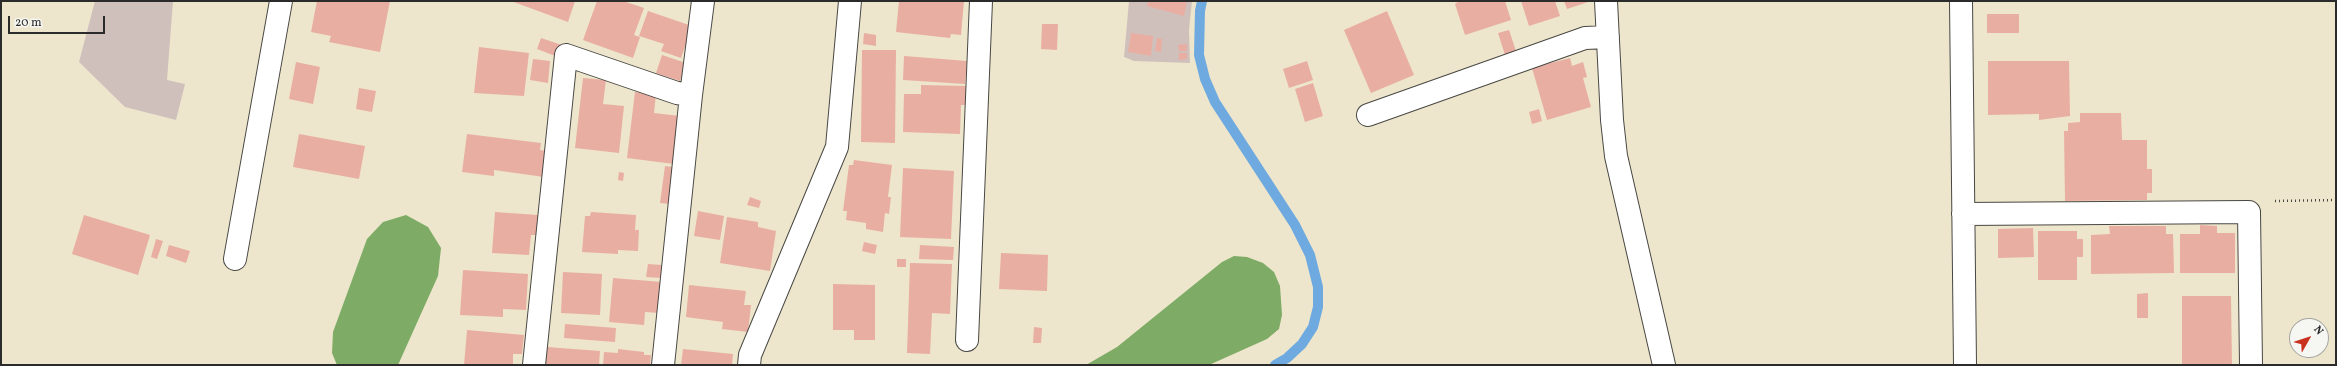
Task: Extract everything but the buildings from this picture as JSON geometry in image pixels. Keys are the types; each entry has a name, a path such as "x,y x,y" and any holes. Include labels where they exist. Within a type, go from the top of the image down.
{"street":[{"path":"235,259 281,1"},
{"path":"663,365 691,95 703,1"},
{"path":"749,365 750,355 837,147 850,1"},
{"path":"967,340 981,1"},
{"path":"1606,1 1612,120 1616,156 1664,365"},
{"path":"1961,1 1965,365"},
{"path":"1368,115 1585,38 1608,37"},
{"path":"534,365 566,54 677,93 691,95"},
{"path":"1963,214 2249,212 2251,365"}],"path":[{"path":"2249,212 2260,201 2336,200"}],"shaded area":[{"path":"95,1 173,1 167,80 185,84 176,120 125,107 79,62"},
{"path":"1129,1 1192,1 1189,30 1190,63 1134,61 1124,57"}],"green space":[{"path":"406,215 428,227 441,248 438,276 398,365 337,365 332,353 333,332 367,239 383,222"},
{"path":"1234,256 1247,257 1263,263 1274,272 1280,286 1282,315 1279,329 1267,339 1209,365 1086,365 1117,347 1222,262"}],"waterway":[{"path":"1202,1 1200,11 1199,55 1205,79 1215,102 1295,225 1310,255 1318,287 1318,307 1313,327 1302,344 1287,358 1275,365"}]}
